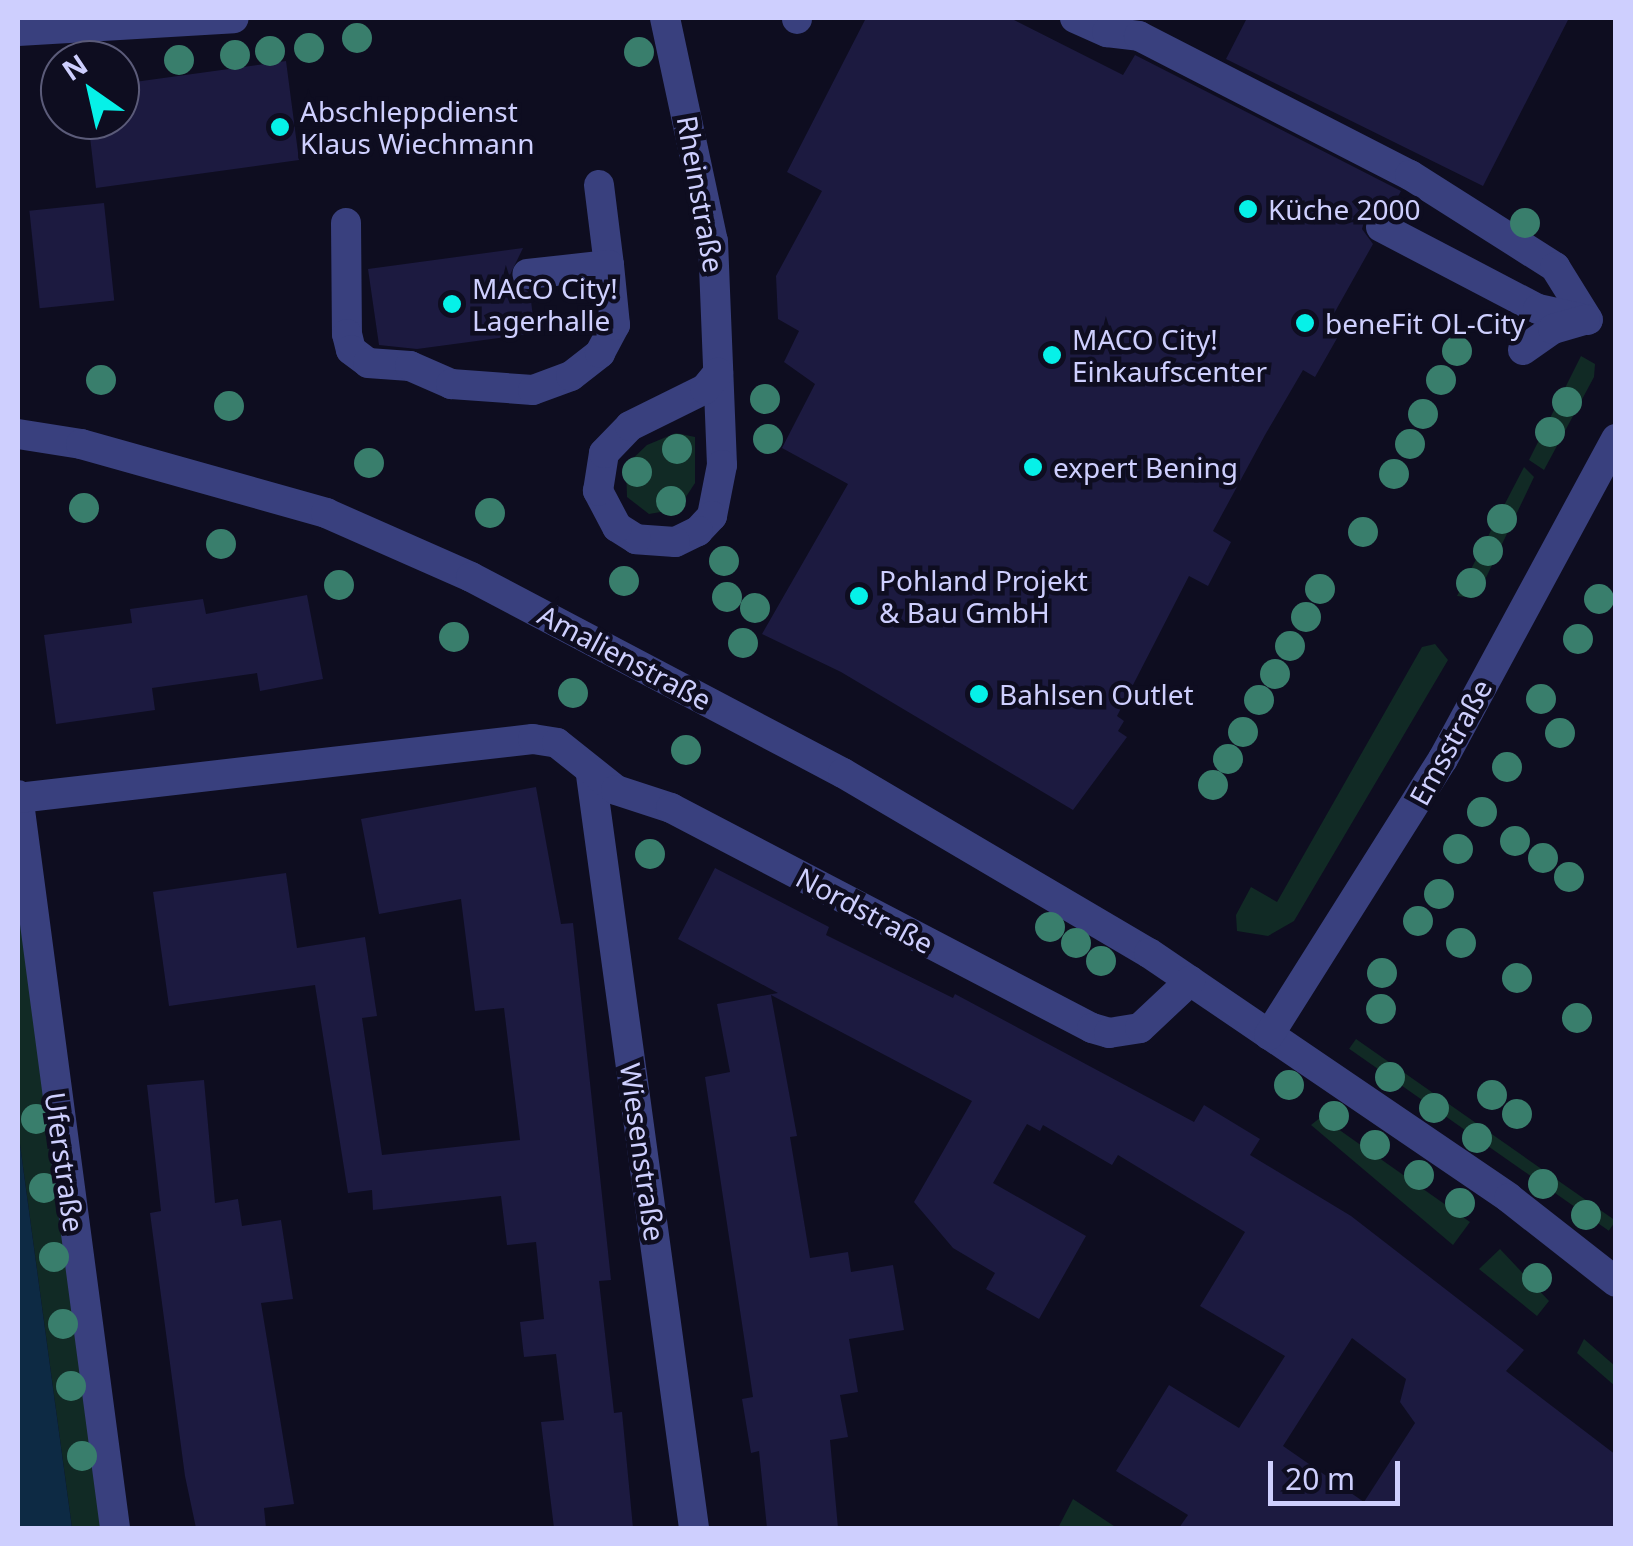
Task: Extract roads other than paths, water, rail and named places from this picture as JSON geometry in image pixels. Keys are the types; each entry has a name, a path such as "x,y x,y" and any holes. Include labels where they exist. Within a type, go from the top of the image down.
{"street":[{"path":"18,31 234,18"},
{"name":"Rheinstraße","path":"664,18 713,241 722,337 718,373 722,465 712,516 674,542 636,539 618,526 598,491 604,454 630,426 705,390 718,373"},
{"path":"1074,18 1107,32 1139,36 1410,175 1555,267 1588,320"},
{"path":"346,223 351,350 368,363 410,366 451,384 534,390 571,376 600,353 615,326 599,185"},
{"path":"1382,228 1538,310 1588,320"},
{"path":"527,274 609,265"},
{"path":"1523,350 1553,329 1588,320"},
{"name":"Amalienstraße","path":"18,434 80,444 326,514 471,576 844,773 1190,980"},
{"name":"Emsstraße","path":"1269,1035 1443,759 1616,439"},
{"name":"Nordstraße","path":"18,796 532,739 557,742 591,775 670,808 1092,1028 1109,1033 1140,1028 1190,980"},
{"name":"Wiesenstraße","path":"591,775 694,1528"},
{"name":"Uferstraße","path":"18,796 115,1528"},
{"path":"1190,980 1509,1198 1616,1282"}],"water":[{"path":"18,1130 72,1528 18,1528"}],"place":[{"name":"Abschleppdienst Klaus Wiechmann","path":"280,127"},
{"name":"Küche 2000","path":"1248,209"},
{"name":"MACO City! Lagerhalle","path":"452,304"},
{"name":"beneFit OL-City","path":"1305,323"},
{"name":"MACO City! Einkaufscenter","path":"1052,355"},
{"name":"expert Bening","path":"1033,467"},
{"name":"Pohland Projekt & Bau GmbH","path":"859,596"},
{"name":"Bahlsen Outlet","path":"979,694"}]}
